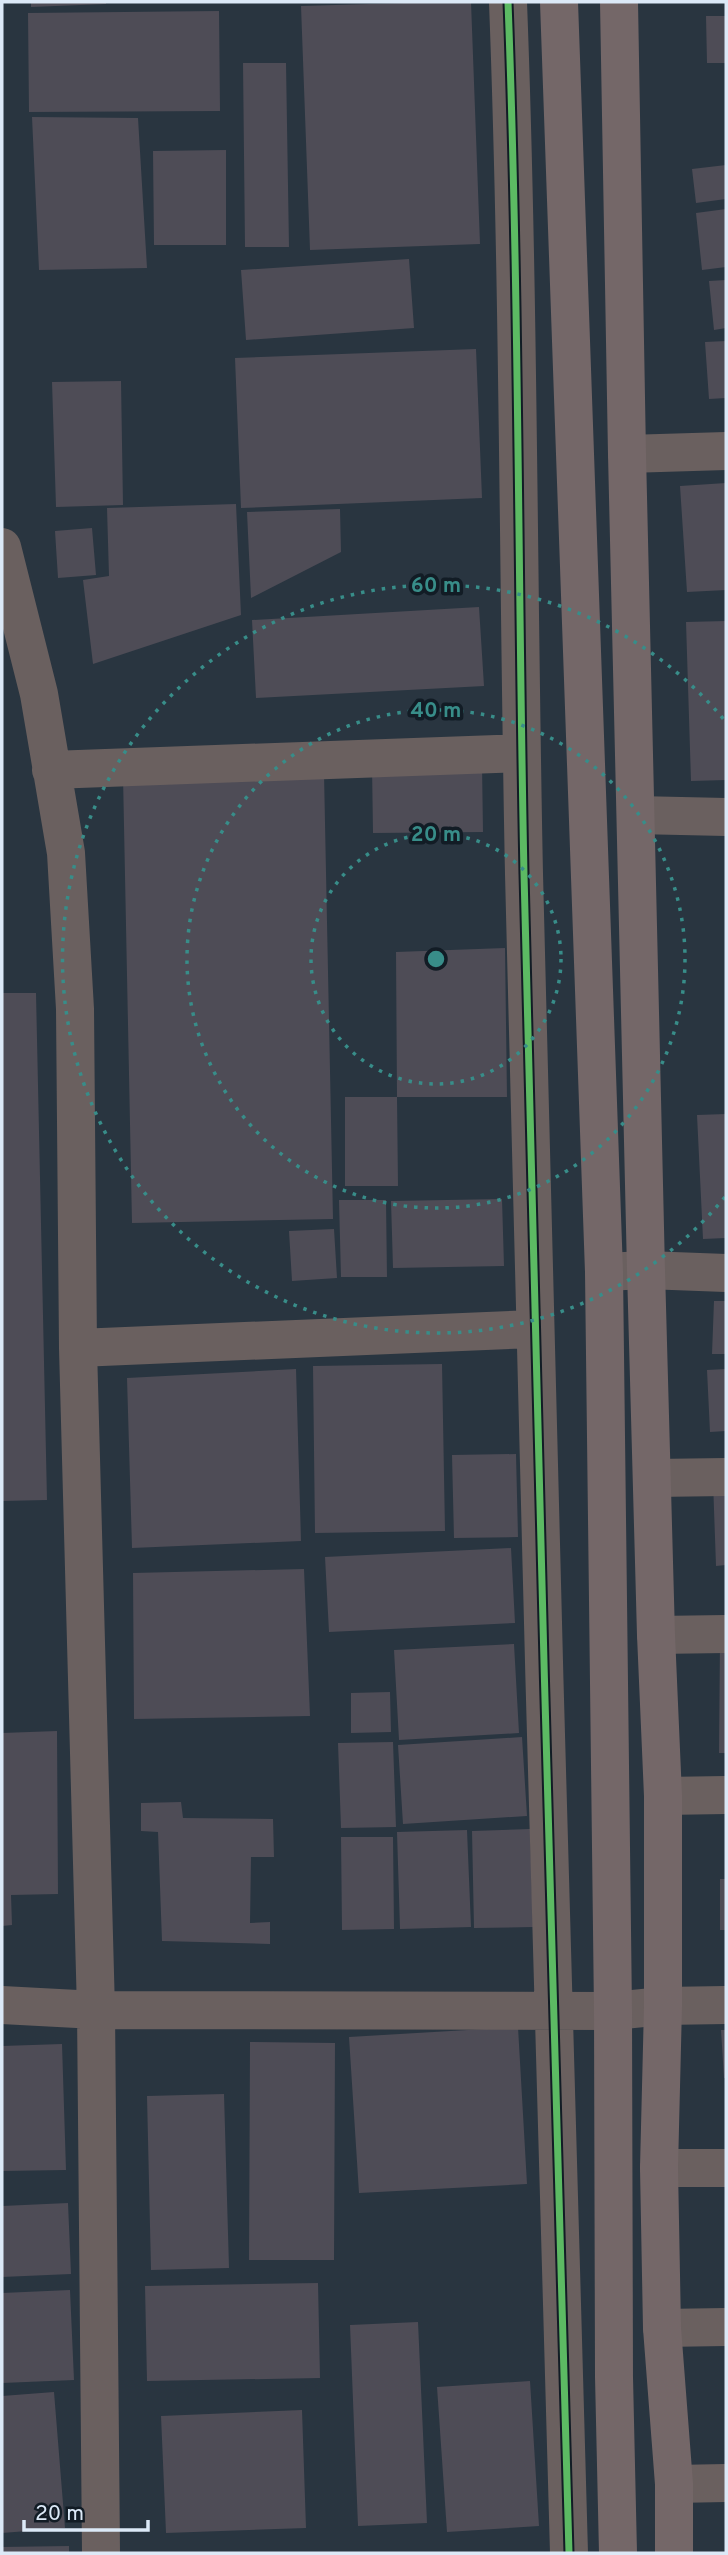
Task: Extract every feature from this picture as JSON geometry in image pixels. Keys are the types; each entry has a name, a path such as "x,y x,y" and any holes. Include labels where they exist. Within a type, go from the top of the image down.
{"main road":[{"path":"559,2 604,1272 618,2553"},
{"path":"620,2 627,454 646,1270 663,1796 663,2006 659,2168 662,2328 674,2484 674,2553"}],"street":[{"path":"508,2 515,179 522,753 534,1329 569,2553"},
{"path":"627,454 726,452"},
{"path":"2,547 39,694 66,853 75,1009 78,1348 96,2010 101,2553"},
{"path":"51,770 522,753"},
{"path":"636,815 726,817"},
{"path":"604,1272 646,1270 726,1273"},
{"path":"78,1348 534,1329"},
{"path":"654,1478 726,1477"},
{"path":"656,1635 726,1634"},
{"path":"663,1796 726,1795"},
{"path":"2,2005 96,2010 554,2011 726,2006"},
{"path":"659,2168 726,2168"},
{"path":"662,2328 726,2327"},
{"path":"674,2484 726,2483"}],"building":[{"path":"31,2 106,2 106,4 31,7"},
{"path":"471,2 480,244 310,250 301,6"},
{"path":"219,11 220,111 29,112 28,13"},
{"path":"706,16 726,16 726,63 707,63"},
{"path":"243,63 286,63 289,247 245,247"},
{"path":"32,117 138,118 147,268 39,270"},
{"path":"226,150 226,245 154,245 153,151"},
{"path":"726,165 726,199 696,203 692,169"},
{"path":"726,209 726,267 702,270 696,213"},
{"path":"409,259 414,328 246,340 241,270"},
{"path":"726,280 726,328 714,330 709,281"},
{"path":"726,341 726,398 709,399 705,342"},
{"path":"476,349 482,498 241,508 235,358"},
{"path":"121,381 123,505 56,507 52,382"},
{"path":"726,483 726,590 687,592 680,486"},
{"path":"236,504 241,615 93,664 83,580 109,576 107,508"},
{"path":"340,509 341,552 251,598 247,512"},
{"path":"92,528 96,575 58,578 55,531"},
{"path":"479,607 484,686 256,698 252,620"},
{"path":"726,621 726,780 691,781 686,622"},
{"path":"482,764 483,832 373,833 372,766"},
{"path":"324,773 333,1219 132,1223 123,776"},
{"path":"505,948 507,1097 397,1097 396,952"},
{"path":"2,993 36,993 47,1500 2,1501"},
{"path":"345,1097 397,1097 398,1186 345,1186"},
{"path":"726,1114 726,1238 703,1239 697,1115"},
{"path":"502,1199 504,1266 393,1268 391,1201"},
{"path":"339,1200 386,1200 387,1277 341,1277"},
{"path":"334,1229 337,1278 292,1281 289,1231"},
{"path":"714,1301 726,1301 726,1354 712,1354"},
{"path":"442,1364 445,1531 315,1533 313,1366"},
{"path":"296,1369 301,1541 132,1548 127,1378"},
{"path":"726,1369 726,1431 710,1432 707,1370"},
{"path":"516,1454 518,1537 454,1538 452,1455"},
{"path":"726,1480 726,1565 716,1566 713,1481"},
{"path":"511,1548 515,1623 329,1632 325,1557"},
{"path":"304,1569 310,1716 134,1719 133,1573"},
{"path":"720,1639 726,1639 726,1753 719,1753"},
{"path":"514,1644 519,1733 399,1740 394,1650"},
{"path":"390,1692 391,1732 351,1733 351,1693"},
{"path":"57,1731 58,1894 11,1895 12,1925 2,1926 2,1733"},
{"path":"522,1737 527,1816 403,1824 398,1745"},
{"path":"393,1742 396,1827 341,1828 338,1743"},
{"path":"181,1802 183,1818 273,1819 274,1857 251,1857 250,1923 270,1922 270,1944 162,1941 158,1832 141,1831 141,1803"},
{"path":"530,1829 533,1927 474,1928 472,1831"},
{"path":"467,1830 471,1927 400,1929 397,1832"},
{"path":"341,1837 393,1837 394,1929 342,1930"},
{"path":"720,1879 726,1879 726,1930 720,1930"},
{"path":"518,2027 527,2184 359,2193 349,2037"},
{"path":"721,2030 726,2030 726,2078 724,2078"},
{"path":"250,2042 335,2043 334,2260 249,2260"},
{"path":"62,2044 66,2170 2,2171 2,2046"},
{"path":"224,2094 229,2268 151,2270 147,2096"},
{"path":"68,2203 71,2274 2,2277 2,2206"},
{"path":"318,2283 320,2378 147,2381 145,2286"},
{"path":"70,2290 74,2380 2,2383 2,2293"},
{"path":"418,2322 427,2523 358,2526 350,2325"},
{"path":"530,2381 539,2526 447,2532 437,2387"},
{"path":"54,2392 65,2528 2,2533 2,2396"},
{"path":"302,2410 306,2528 166,2533 161,2416"},
{"path":"69,2546 69,2553 2,2553 2,2547"}],"cycle path":[{"path":"508,2 529,1084 569,2553"}]}
